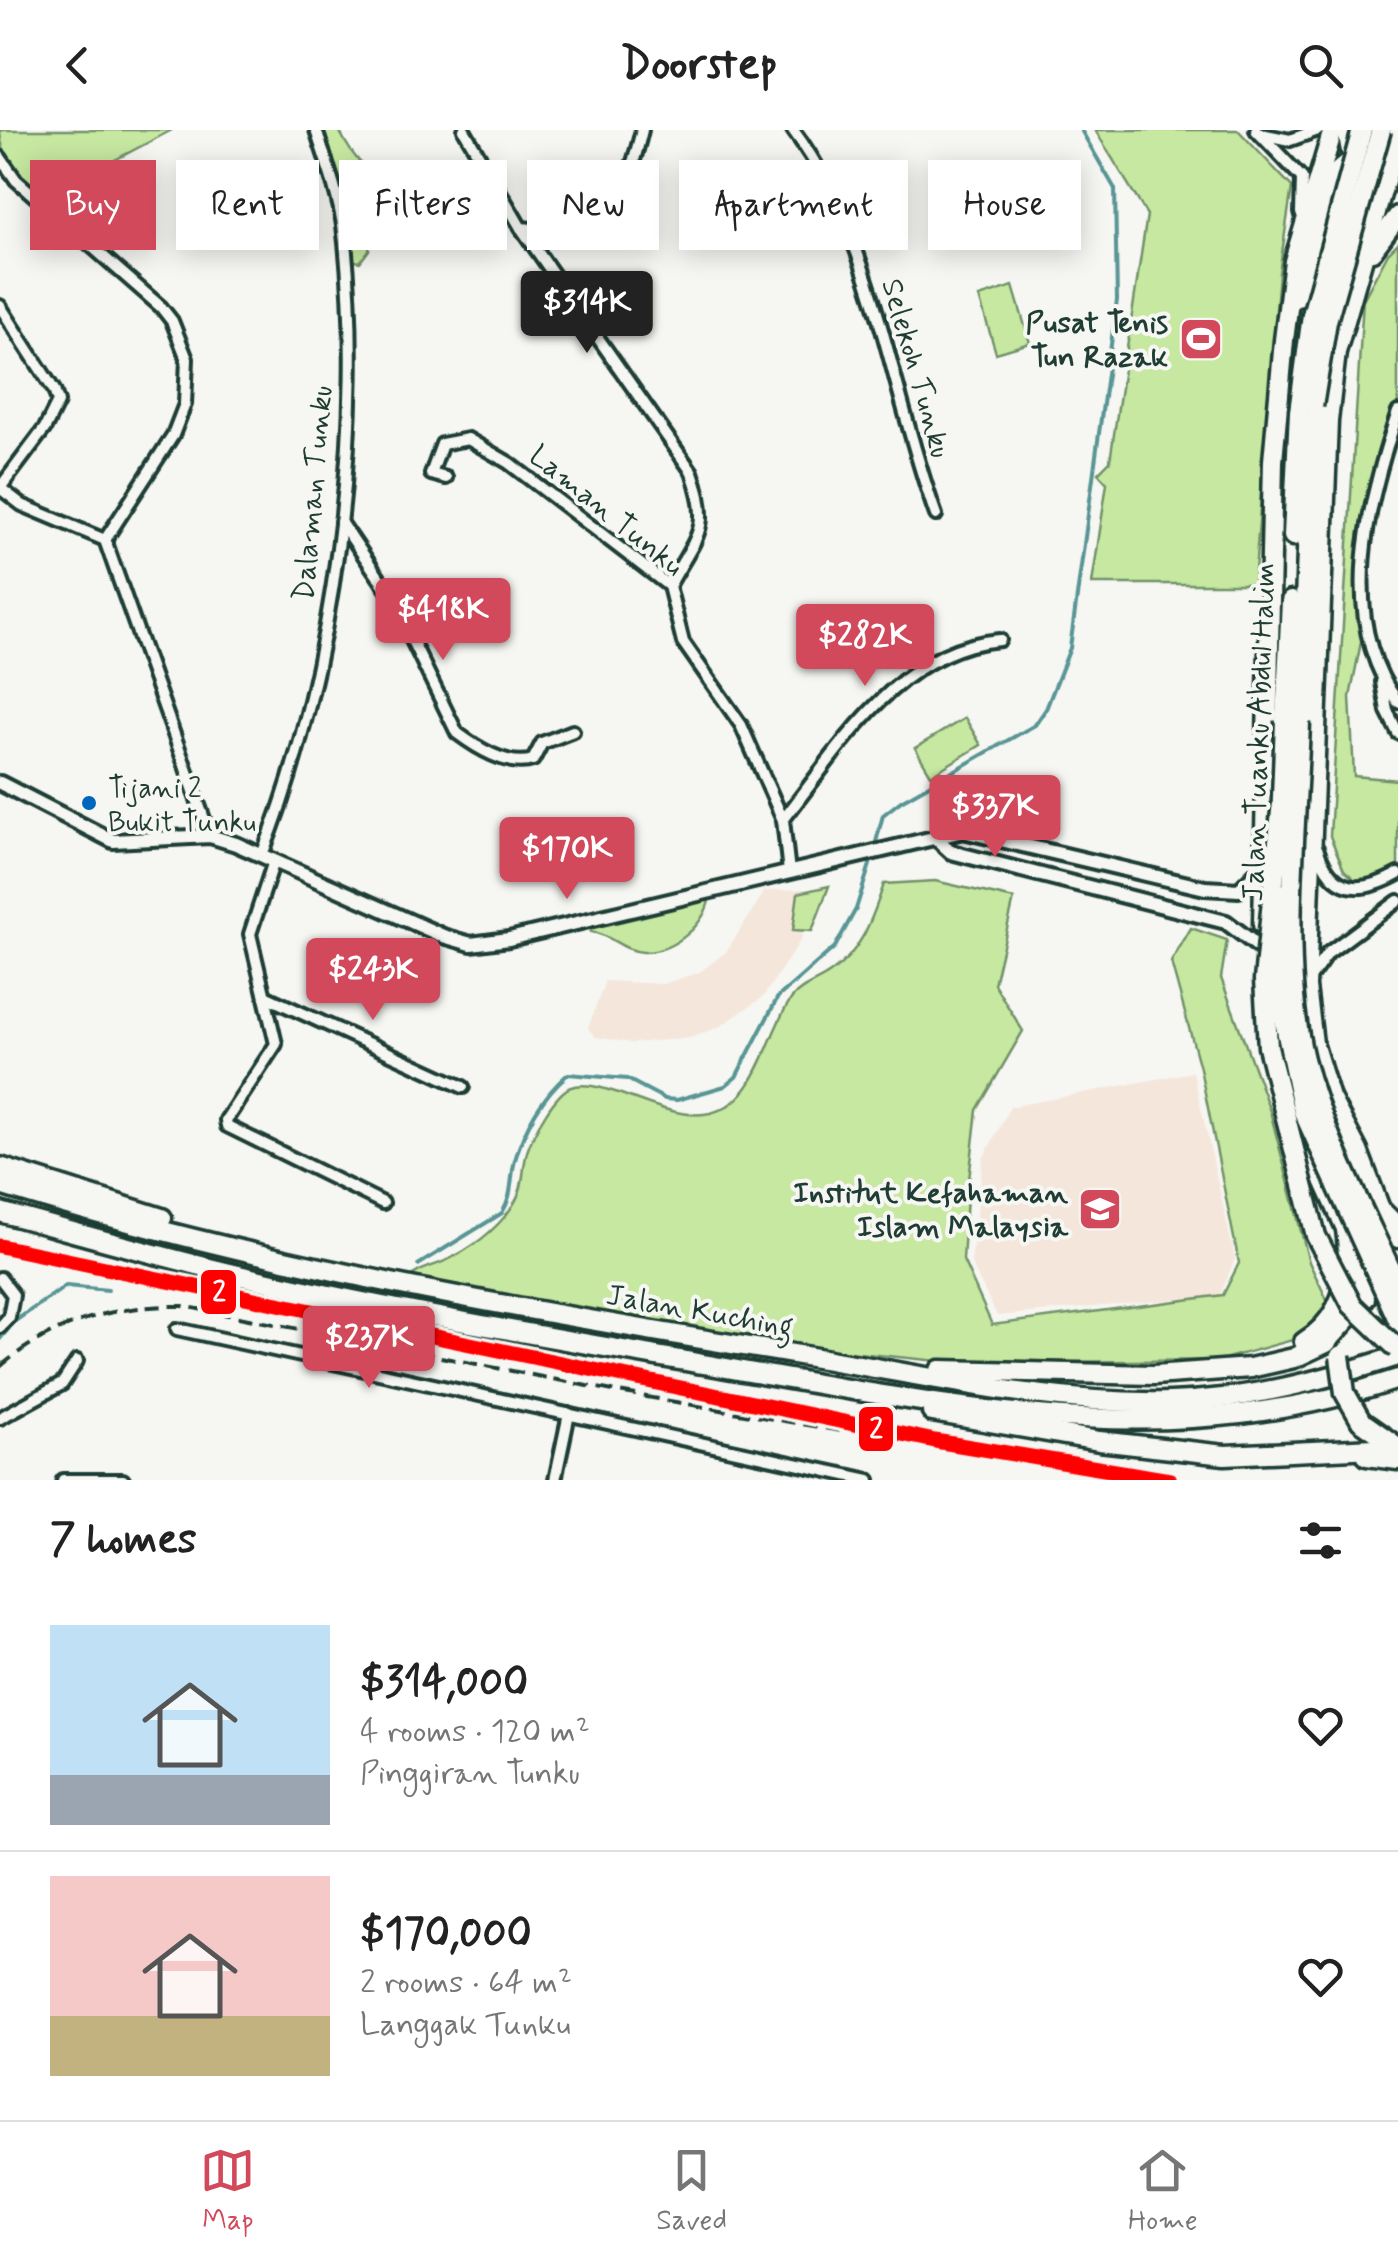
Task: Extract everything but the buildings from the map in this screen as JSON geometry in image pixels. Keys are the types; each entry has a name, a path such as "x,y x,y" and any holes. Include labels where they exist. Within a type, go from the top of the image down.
{"main road":[{"name":"Jalan Tuanku Abdul Halim","path":"1333,130 1284,340 1273,461 1262,950 1283,1066 1300,1125 1363,1266 1365,1298"},
{"path":"1347,130 1356,157 1366,170 1391,182"},
{"name":"Jalan Tuanku Abdul Halim","path":"1362,130 1314,302 1290,717 1294,951 1296,1010 1304,1059 1348,1176 1398,1286"},
{"name":"Jalan Tuanku Abdul Halim","path":"1382,130 1326,321 1306,409 1310,447 1281,811 1280,1001 1288,1058 1302,1111 1398,1320"},
{"name":"Jalan Tuanku Abdul Halim","path":"1398,135 1391,182 1362,256 1336,352 1328,420 1306,987 1313,1043 1330,1098 1358,1150 1380,1209 1398,1238"},
{"path":"1306,241 1334,175 1356,157 1394,158"},
{"path":"1350,297 1378,238 1398,216"},
{"path":"1306,241 1343,217 1360,232 1362,256"},
{"path":"1310,447 1319,692"},
{"path":"1273,461 1290,717"},
{"path":"1281,811 1264,980 1268,1046 1316,1236 1352,1305 1398,1352"},
{"path":"0,1167 130,1206 262,1254"},
{"name":"Jalan Kuching","path":"0,1185 262,1254 663,1334 1022,1394 1170,1402 1310,1383 1398,1352"},
{"path":"1346,1230 1362,1248 1378,1245 1385,1226 1380,1209"},
{"path":"1380,1209 1398,1227"},
{"name":"Jalan Kuching","path":"0,1212 308,1290 864,1392 1092,1422 1171,1422 1265,1412 1334,1399 1398,1379"},
{"path":"1250,1368 1318,1333 1332,1315 1347,1281 1346,1230"},
{"path":"876,1368 1154,1375 1250,1368 1294,1358 1326,1342 1365,1298 1398,1275"},
{"path":"1352,1314 1340,1356 1345,1393 1361,1421 1398,1451"},
{"path":"864,1392 956,1418 1098,1442 1225,1455 1398,1451"}],"street":[{"name":"Dalaman Tunku","path":"316,130 342,222 350,305 340,522 318,662 250,934 267,996 275,1050 226,1120 228,1130 383,1203"},
{"path":"464,130 521,228 692,472 705,508 702,524 670,586"},
{"path":"521,228 570,231 610,211 632,170 642,130"},
{"name":"Selekoh Tunku","path":"792,130 843,225 870,291 908,439 936,515"},
{"path":"1258,132 1290,140 1318,130"},
{"path":"1258,132 1302,178 1306,241"},
{"path":"0,158 16,180 161,307 183,343 188,385 173,435 105,540"},
{"path":"0,306 58,402 45,428 0,488 22,505 105,540 210,836"},
{"path":"1398,412 1372,490 1364,569 1366,637 1387,711 1398,733"},
{"name":"Laman Tunku","path":"446,478 431,474 435,454 442,444 468,439 509,463 670,586 683,642 741,725 783,820 789,872"},
{"path":"340,522 388,591 458,733 473,745 522,764 533,760 542,743 573,731"},
{"path":"783,820 836,747 900,684 949,651 973,642 1000,640"},
{"path":"1381,680 1398,702"},
{"path":"0,783 113,841 210,836 444,936 472,944 509,939 963,832 1231,891 1248,885 1263,866"},
{"path":"1314,838 1327,872 1342,888 1359,890 1398,874"},
{"path":"938,840 951,852 1226,922 1262,950"},
{"path":"1306,987 1328,953 1398,901"},
{"path":"267,996 462,1087"},
{"path":"0,1278 13,1295 10,1317 0,1326"},
{"path":"176,1328 869,1480"},
{"path":"0,1418 62,1384 77,1361"},
{"path":"556,1480 570,1414"},
{"path":"63,1480 123,1480"}],"shaded area":[{"path":"803,889 802,938 763,997 721,1026 691,1038 632,1043 595,1037 588,1028 605,981 663,984 700,972 726,952 765,891"},
{"name":"Institut Kefahaman Islam Malaysia","path":"1193,1072 1235,1259 1220,1295 997,1316 971,1263 983,1159 1010,1107"}],"green space":[{"path":"0,130 172,130 115,160 30,160 30,185 3,147"},
{"path":"321,130 339,130 358,160 339,160 339,189"},
{"name":"Pusat Tenis Tun Razak","path":"1095,130 1238,130 1292,187 1279,273 1254,584 1092,584 1107,483 1098,473 1110,461 1147,215"},
{"path":"1398,243 1398,403 1378,450 1361,642 1350,697 1354,776 1398,780 1398,873 1363,887 1344,870 1330,836 1363,300 1388,253"},
{"path":"348,250 369,250 360,262 349,260"},
{"path":"1013,286 1030,343 996,353 979,297"},
{"path":"965,718 981,745 931,775 915,748"},
{"path":"935,881 1014,899 994,984 1023,1031 977,1110 963,1260 992,1325 1223,1295 1239,1263 1200,1068 1171,962 1191,928 1227,940 1221,978 1270,1111 1309,1262 1329,1304 1300,1338 1220,1360 959,1363 755,1343 408,1279 473,1245 505,1217 519,1194 526,1155 535,1133 565,1091 584,1085 599,1087 687,1114 723,1108 749,1084 792,998 841,964 858,944 884,884"},
{"path":"829,886 812,931 793,930 798,893"},
{"path":"710,893 696,925 677,942 654,951 636,951 591,932 590,925"}],"waterway":[{"path":"875,846 883,815 901,801 1035,725 1046,709 1070,648 1117,300 1115,189 1081,130"},
{"path":"418,1265 502,1213 529,1124 550,1092 568,1074 627,1079 665,1099 677,1100 725,1086 736,1077 778,997 835,947 856,909 873,855"},
{"path":"0,1339 15,1321 66,1286 108,1290"}],"railway":[{"path":"0,1367 41,1338 86,1319 133,1309 183,1306 613,1391 841,1431"}],"rail line":[{"name":"2","path":"0,1246 935,1441 1170,1480"}],"place":[{"name":"Pusat Tenis Tun Razak","path":"1201,339"},
{"name":"Tijani 2 Bukit Tunku","path":"89,803"},
{"name":"Institut Kefahaman Islam Malaysia","path":"1100,1209"}]}
